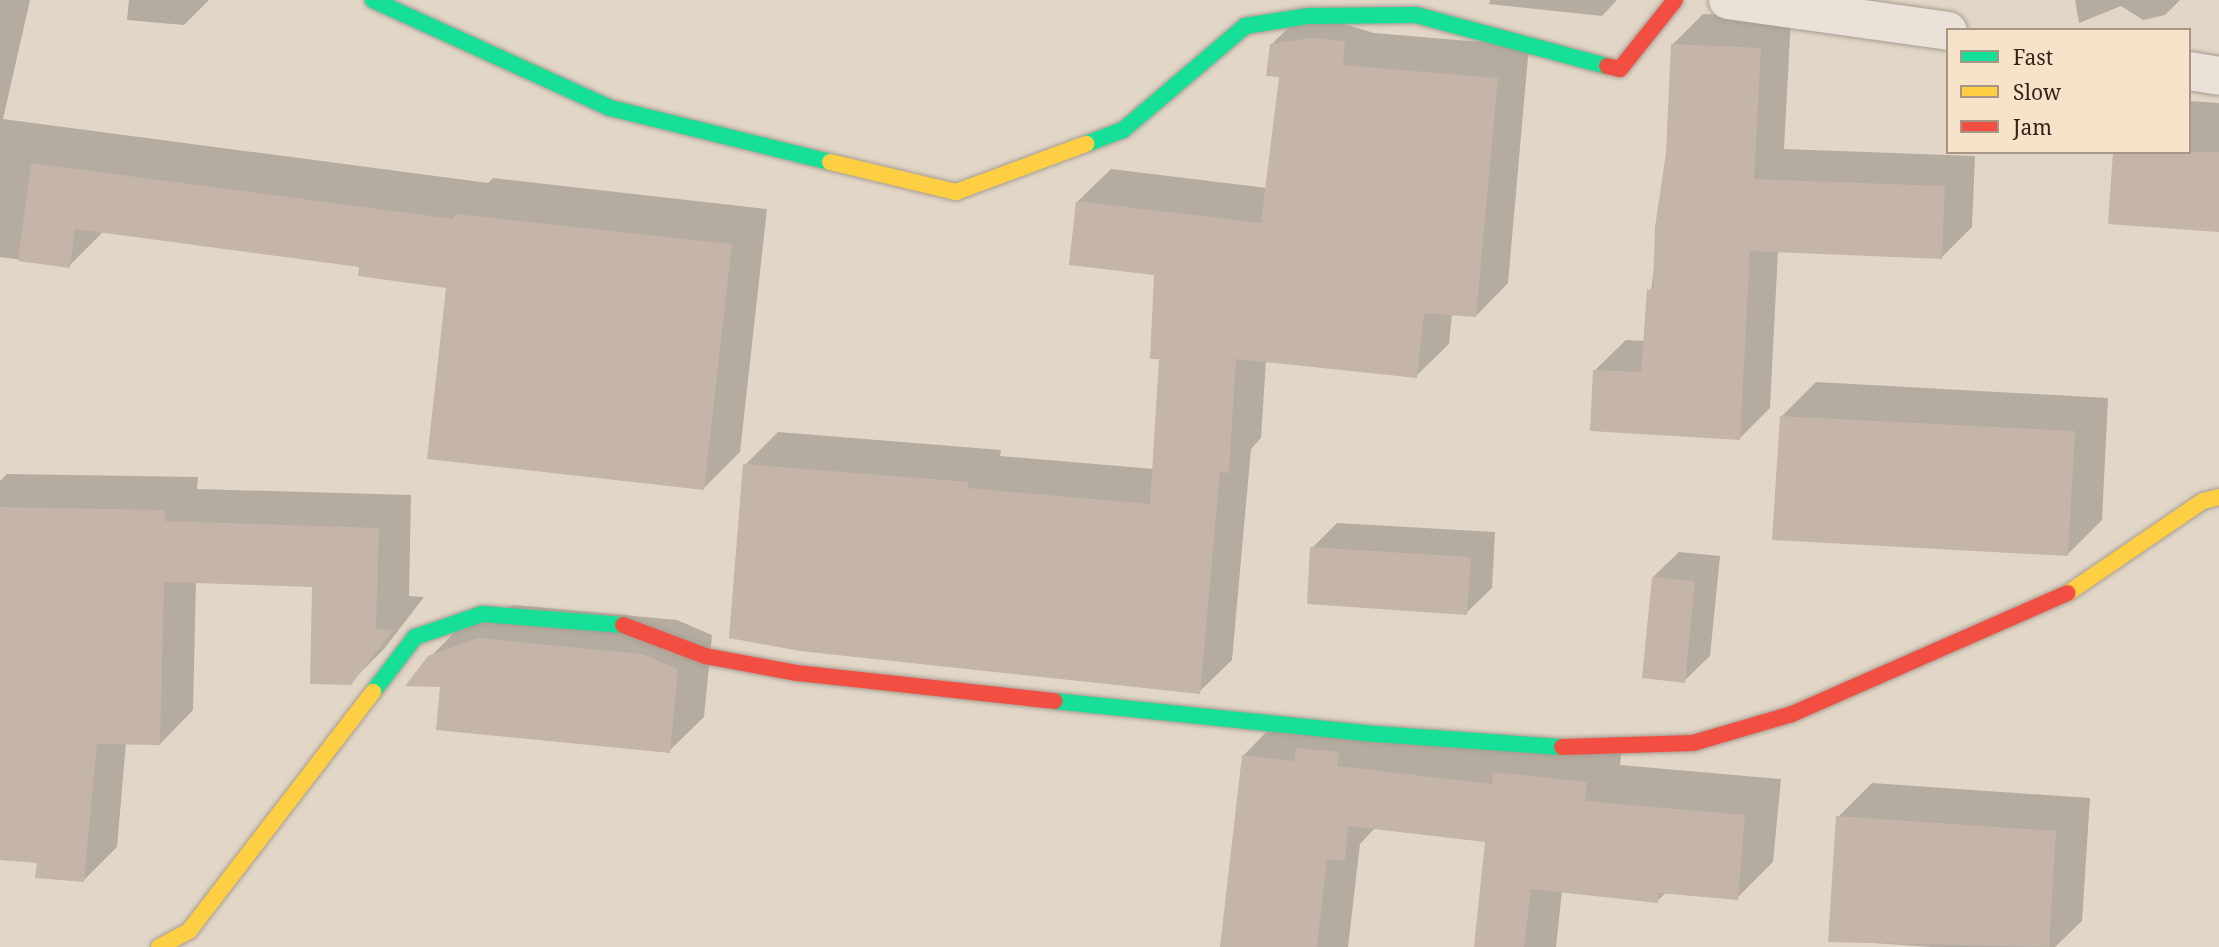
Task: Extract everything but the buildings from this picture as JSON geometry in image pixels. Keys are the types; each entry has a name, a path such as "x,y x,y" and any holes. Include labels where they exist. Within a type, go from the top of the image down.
{"street":[{"path":"373,0 610,108 956,192 1123,131 1245,26 1309,16 1416,15 1620,69 1675,0"},
{"path":"1728,0 1946,31"},
{"path":"2191,71 2219,76"},
{"path":"159,947 189,931 415,637 482,614 631,626 705,656 784,671 983,694 1376,734 1555,747 1693,743 1792,714 2068,593 2203,502 2219,497"}],"traffic: fast":[{"path":"373,0 610,108 830,162"},
{"path":"1086,144 1123,130 1245,26 1309,16 1416,15 1607,66"},
{"path":"373,692 415,637 482,614 623,625"},
{"path":"1054,701 1376,734 1562,747"}],"traffic: slow":[{"path":"830,162 956,192 1086,144"},
{"path":"2068,593 2203,501 2219,497"},
{"path":"159,947 189,931 373,692"}],"traffic: jam":[{"path":"1607,66 1620,69 1675,0"},
{"path":"1562,747 1693,743 1792,714 2068,593"},
{"path":"623,625 705,656 797,673 1054,701"}]}
